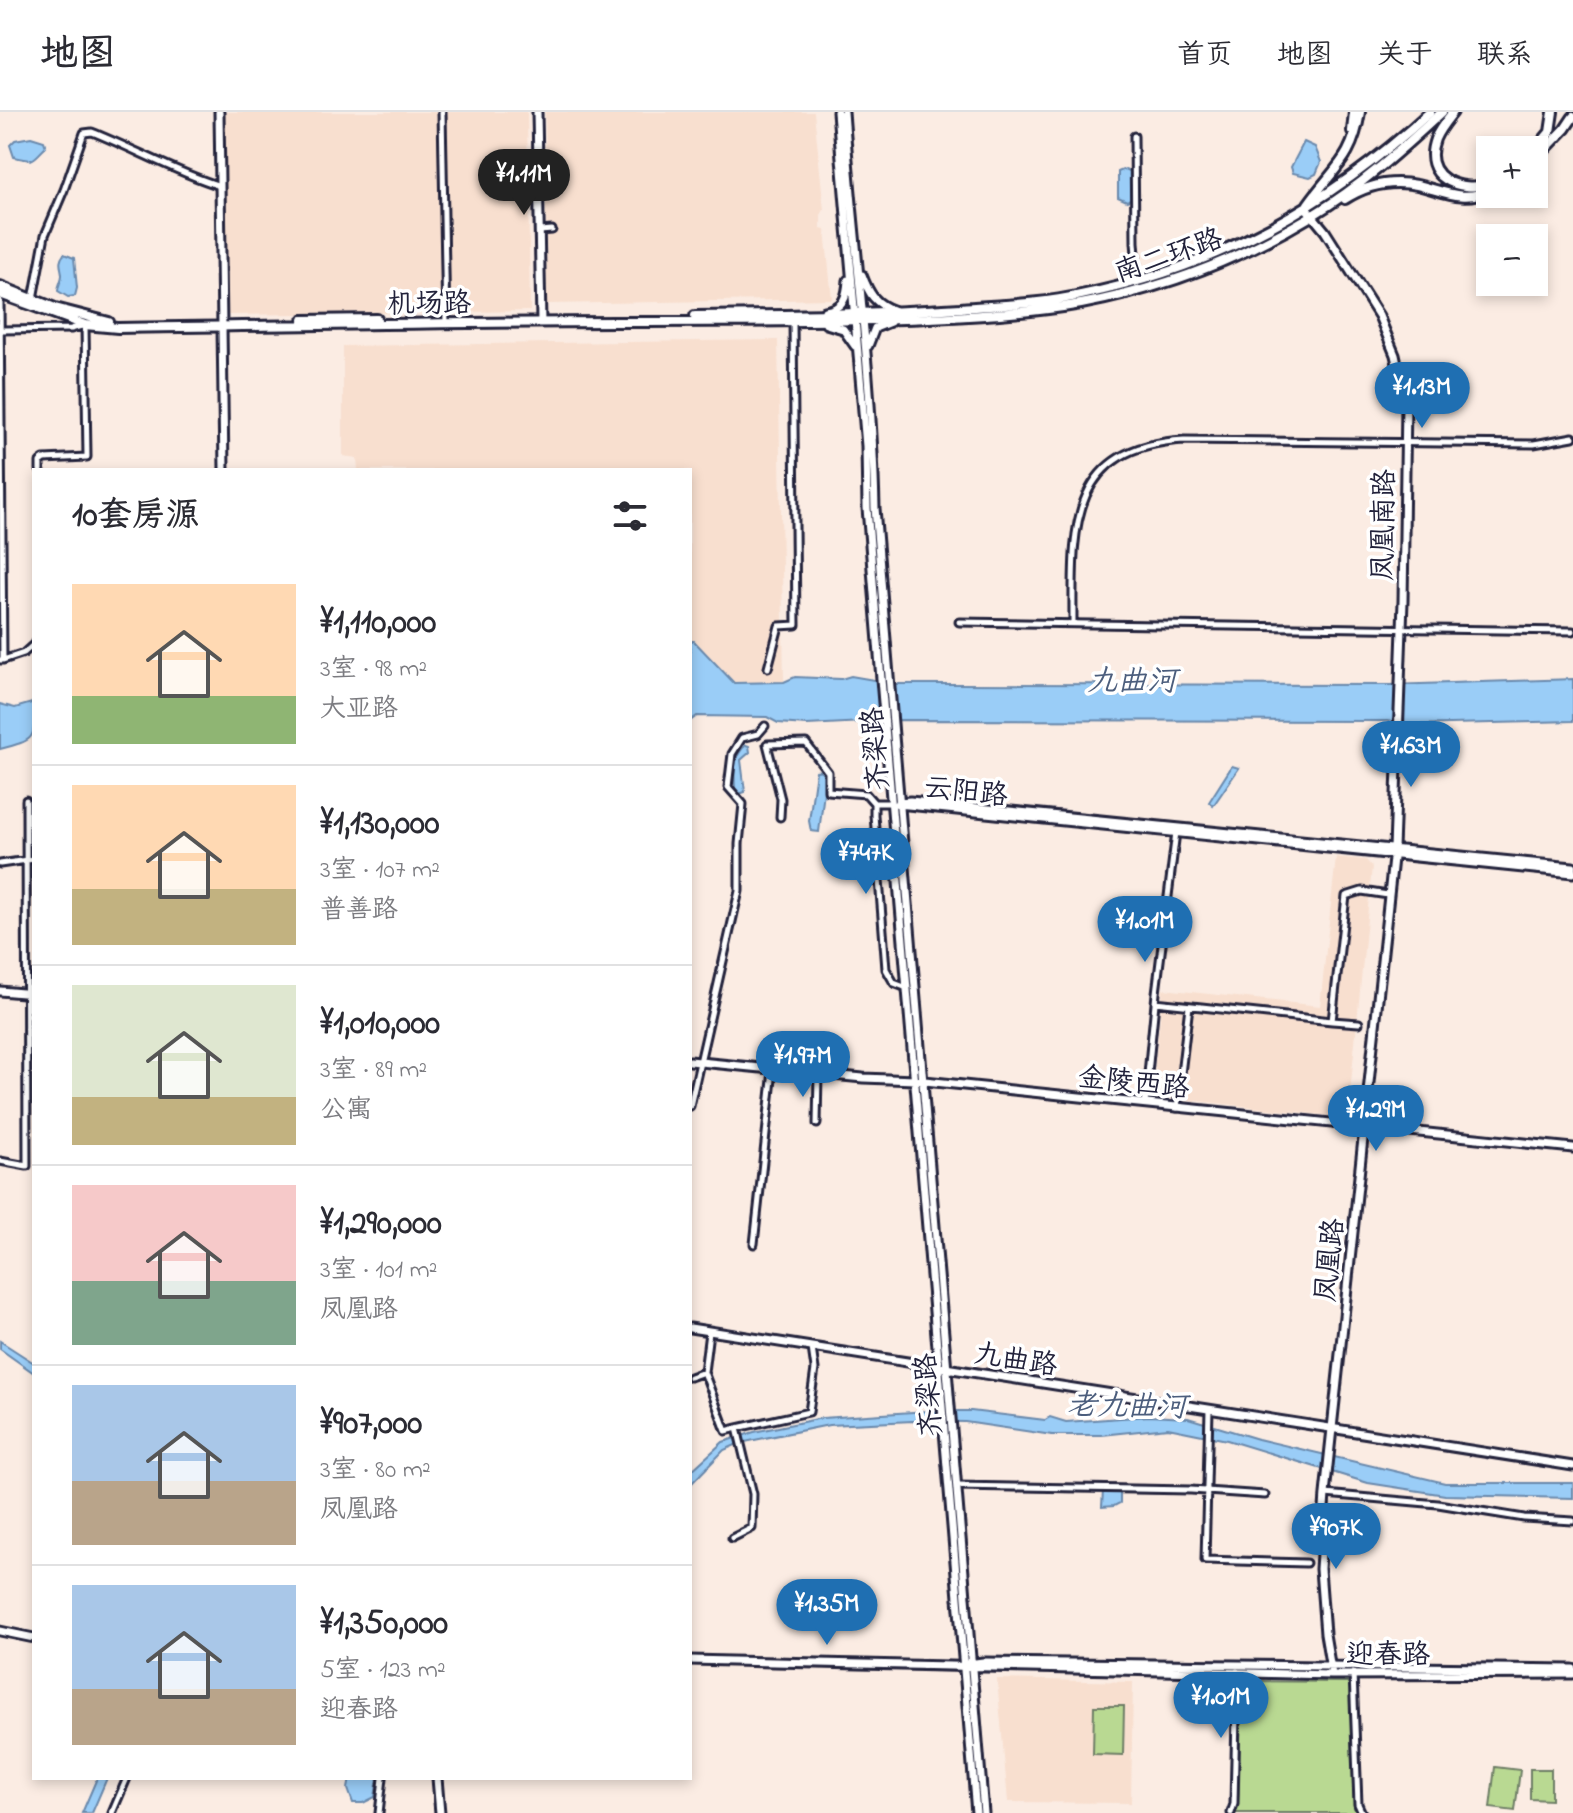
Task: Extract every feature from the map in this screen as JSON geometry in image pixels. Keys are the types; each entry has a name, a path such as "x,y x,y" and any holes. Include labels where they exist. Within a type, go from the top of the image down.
{"main road":[{"path":"1309,212 1346,159 1357,133 1357,112"},
{"name":"南二环路","path":"1353,183 1430,112"},
{"name":"南二环路","path":"859,318 1053,304 1123,294 1181,278 1238,254 1309,212 1397,153 1442,112"},
{"path":"1453,112 1434,140 1432,153 1435,166 1450,183 1462,188 1476,186"},
{"path":"1547,136 1553,112"},
{"path":"1548,138 1573,115"},
{"path":"1548,147 1569,127 1573,115"},
{"path":"1309,212 1369,187 1390,183 1419,185 1463,197 1476,195"},
{"name":"南二环路","path":"1053,304 1206,259 1309,212"},
{"name":"机场路","path":"0,286 105,323 859,318"},
{"name":"机场路","path":"0,294 85,325 118,328 221,324"}],"street":[{"path":"219,112 224,468"},
{"path":"442,112 446,321"},
{"path":"537,112 541,320"},
{"name":"齐梁路","path":"837,112 873,446 884,666 898,803 957,1532 984,1813"},
{"name":"齐梁路","path":"844,112 854,263"},
{"path":"33,299 45,235 84,133 92,132 220,186"},
{"path":"1134,136 1138,281"},
{"name":"凤凰南路","path":"1309,212 1379,316 1395,355 1404,392 1406,443 1393,852"},
{"path":"540,231 552,230"},
{"path":"854,263 872,298 901,316"},
{"path":"797,319 832,310 845,301 854,263"},
{"path":"0,301 1,660 24,653 32,646"},
{"path":"862,355 875,328 901,316"},
{"path":"797,319 843,329 862,355"},
{"path":"768,668 779,626 796,625 797,319"},
{"path":"1,330 71,329 85,325 87,457 44,459 40,462 40,468"},
{"path":"1073,623 1073,553 1078,514 1084,497 1108,466 1145,446 1184,440 1534,444 1573,437"},
{"path":"959,622 1573,631"},
{"path":"692,1098 739,891 743,804 728,787 732,754 742,738 758,734 765,726"},
{"path":"758,734 767,744 781,799 780,817"},
{"path":"767,744 806,743 828,772 828,791 866,794 874,803 886,969 894,983 912,989"},
{"path":"0,1161 27,1166 30,994 26,800"},
{"name":"云阳路","path":"898,803 910,801 1573,870"},
{"path":"874,803 898,803"},
{"path":"1145,1104 1176,830"},
{"name":"凤凰路","path":"1332,1671 1320,1569 1325,1494 1393,852"},
{"path":"0,864 32,859"},
{"path":"1332,1021 1346,896 1362,891 1388,895"},
{"path":"0,991 30,994"},
{"path":"1155,1002 1359,1023"},
{"path":"1177,1108 1189,1006"},
{"name":"金陵西路","path":"692,1061 818,1074 920,1080 1573,1148"},
{"path":"754,1244 773,1070"},
{"path":"817,1124 818,1074"},
{"name":"九曲路","path":"692,1328 1573,1466"},
{"path":"709,1332 704,1372 726,1431 809,1412 815,1369 812,1348"},
{"path":"692,1376 704,1372"},
{"path":"1209,1410 1205,1560 1306,1563"},
{"name":"齐梁路","path":"948,1424 957,1486 957,1532"},
{"path":"732,1538 752,1528 753,1494 737,1430"},
{"path":"957,1486 1265,1495"},
{"path":"1325,1494 1573,1521"},
{"path":"0,1631 32,1638"},
{"name":"迎春路","path":"692,1660 1353,1672 1573,1672"},
{"name":"齐梁路","path":"970,1665 976,1813"},
{"path":"1231,1813 1234,1804 1237,1668"},
{"path":"1353,1672 1358,1804 1362,1813"},
{"path":"112,1813 126,1780"},
{"path":"379,1813 383,1780"},
{"path":"437,1780 440,1813"}],"shaded area":[{"path":"224,112 527,112 530,311 228,315"},
{"path":"545,112 814,112 824,210 821,229 825,230 832,299 547,304"},
{"path":"778,340 784,682 734,683 692,641 692,468 358,468 357,458 343,456 343,346"},
{"path":"1336,857 1366,860 1372,867 1349,1104 1344,1113 1332,1116 1161,1097 1153,1085 1163,989 1320,1006"},
{"path":"997,1679 1133,1682 1131,1803 1008,1802"}],"green space":[{"path":"1242,1681 1347,1682 1350,1687 1354,1808 1358,1813 1235,1813 1238,1803"},
{"path":"1094,1706 1124,1706 1123,1755 1093,1754"},
{"path":"1495,1767 1520,1770 1515,1811 1490,1808"},
{"path":"1530,1769 1551,1769 1551,1800 1530,1799"}],"water":[{"path":"31,137 44,141 46,147 33,159 14,157 10,145 15,140"},
{"path":"1304,142 1315,147 1321,162 1316,174 1310,177 1293,173 1291,167"},
{"path":"1125,169 1132,172 1131,198 1127,201 1118,197 1118,172"},
{"path":"64,254 74,258 75,296 68,297 58,291 62,275 60,262"},
{"path":"692,641 734,683 851,676 897,684 1390,685 1573,679 1573,721 1407,725 1388,721 902,720 807,725 778,723 767,717 697,716 692,720"},
{"path":"32,703 32,735 22,743 0,749 0,704 15,708"},
{"path":"746,745 750,752 741,760 745,792 739,794 735,789 735,765"},
{"path":"1232,766 1239,768 1213,806 1209,802"},
{"path":"824,770 819,832 811,831 809,821 816,771"},
{"path":"0,1341 32,1362 32,1372 0,1349"},
{"path":"971,1411 1045,1420 1050,1417 1066,1422 1149,1416 1188,1418 1258,1439 1445,1483 1573,1483 1573,1498 1445,1495 1368,1483 1227,1440 1168,1428 1101,1435 1052,1435 965,1422 913,1421 829,1425 740,1443 724,1450 692,1483 692,1470 723,1442 754,1432 822,1418"},
{"path":"1103,1491 1120,1491 1120,1503 1102,1507"},
{"path":"96,1780 106,1780 92,1813 82,1813"},
{"path":"350,1780 378,1780 375,1797 363,1803 353,1803 348,1789"}],"water label":[{"name":"九曲河","path":"1132,680"},
{"name":"老九曲河","path":"1127,1405"}]}
